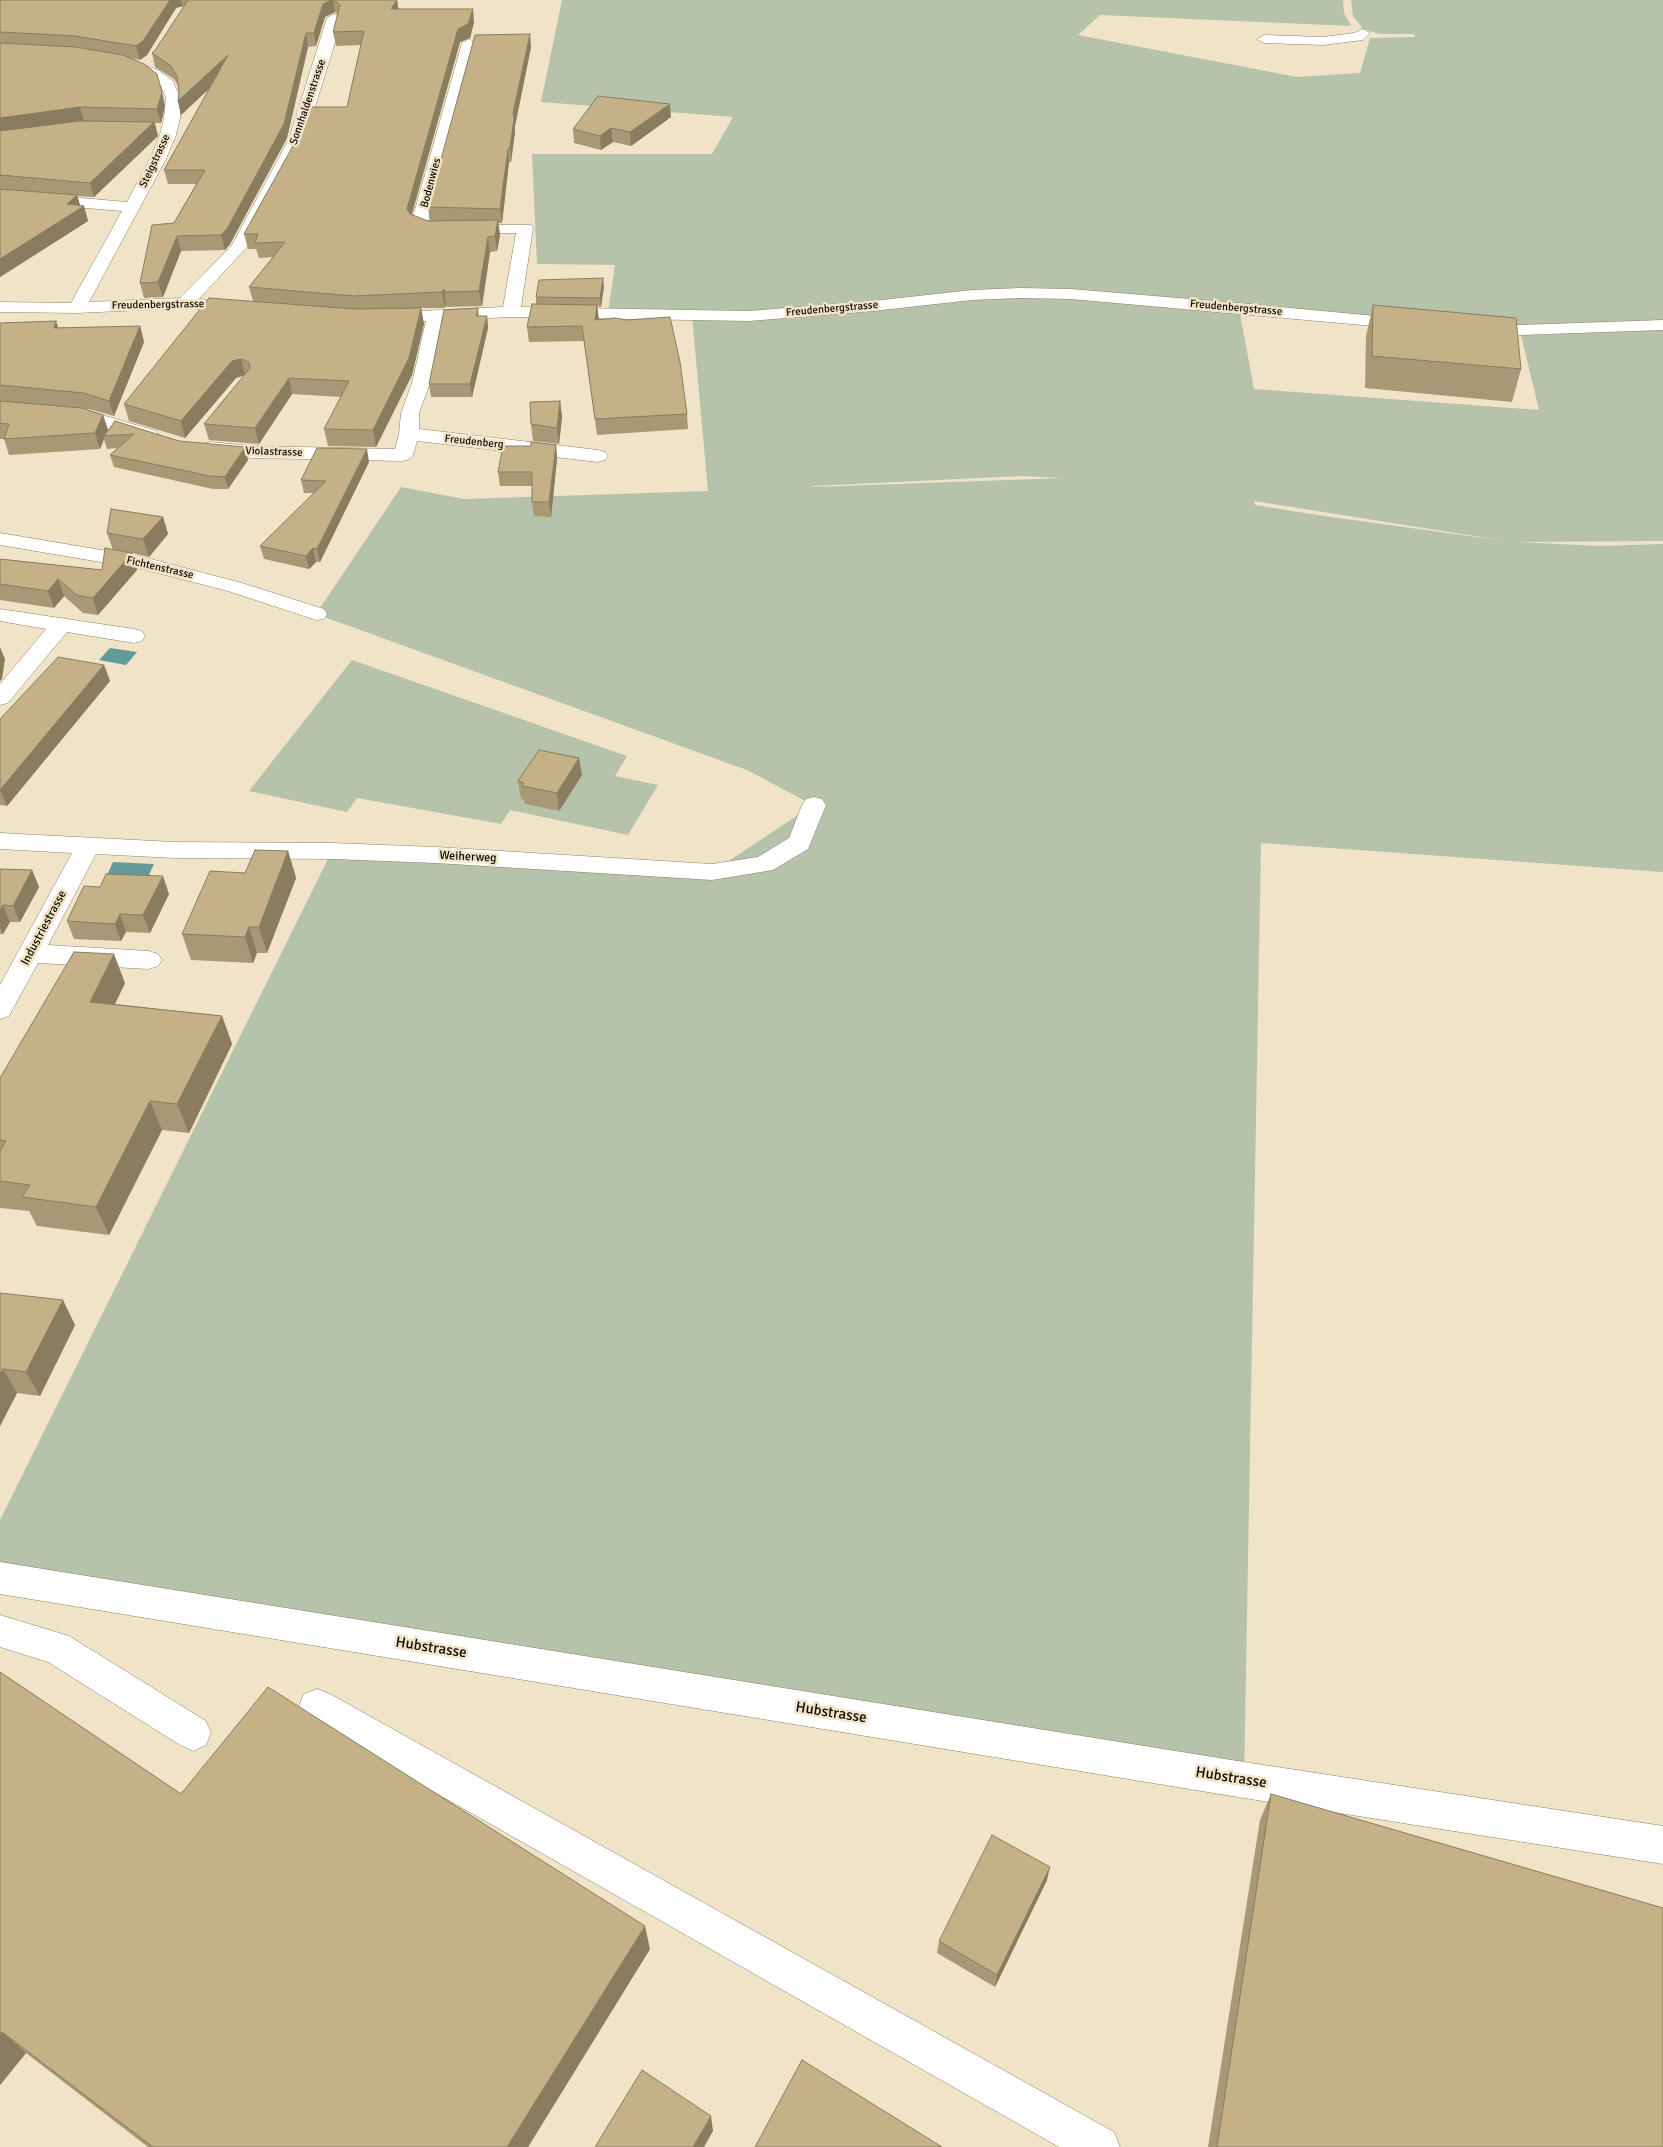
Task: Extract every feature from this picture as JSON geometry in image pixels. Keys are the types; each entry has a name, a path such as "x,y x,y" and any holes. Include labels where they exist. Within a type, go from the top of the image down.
{"street":[{"name":"Sonnhaldenstrasse","path":"185,303 239,247 297,139 334,18"},
{"path":"1264,39 1323,41 1358,37 1363,34"},
{"name":"Bodenwies","path":"469,43 419,224 430,229 526,228 511,312"},
{"name":"Steigstrasse","path":"77,308 158,159 169,130 174,106 172,91 148,63 108,59"},
{"path":"152,129 169,130"},
{"path":"0,196 132,207"},
{"name":"Freudenbergstrasse","path":"366,318 511,312 749,316 872,306 972,295 1020,293 1071,294 1219,306 1427,326"},
{"name":"Freudenbergstrasse","path":"0,307 77,308 185,303 258,308"},
{"path":"409,434 410,414 420,383 436,316"},
{"path":"1464,327 1520,330 1663,325"},
{"path":"0,408 89,417 164,440"},
{"name":"Violastrasse","path":"197,439 252,452 403,456 409,434"},
{"name":"Freudenberg","path":"409,434 598,456"},
{"name":"Fichtenstrasse","path":"0,539 143,563 235,587 316,614"},
{"path":"0,615 134,636"},
{"path":"0,698 62,624"},
{"name":"Weiherweg","path":"0,841 174,850 332,850 436,854 712,872 764,864 799,843 814,805"},
{"name":"Industriestrasse","path":"0,1009 88,846"},
{"path":"31,953 149,960"},
{"name":"Hubstrasse","path":"0,1578 1244,1780 1663,1844"},
{"path":"0,1630 58,1648 193,1733"},
{"path":"317,1706 1099,2147"}],"green space":[{"path":"562,0 1343,0 1344,13 1351,26 1100,15 1078,35 1297,77 1360,73 1370,38 1415,37 1414,34 1380,34 1363,29 1353,16 1351,0 1663,0 1663,541 1517,542 1600,546 1663,544 1663,872 1261,843 1244,1780 0,1578 0,1520 332,851 712,872 813,805 747,770 316,614 401,487 464,499 708,491 692,316 608,312 615,265 537,264 532,154 712,154 733,117 541,102","holes":["1239,308 1520,331 1539,410 1254,389","1021,476 1064,478 813,487","1254,501 1506,541 1317,515 1255,505"]},
{"path":"352,660 627,756 615,776 658,785 628,835 510,810 501,824 357,798 347,812 249,791"}],"water":[{"path":"110,648 137,652 126,665 99,660"},
{"path":"113,862 154,864 148,877 107,875"}],"building":[{"path":"0,0 170,0 143,41 136,46 75,36 0,32"},
{"path":"188,0 331,0 323,4 314,33 306,33 284,124 227,229 221,235 177,236 158,282 140,283 152,225 174,223 205,170 164,170 228,55 178,101 177,76 171,66 152,53"},
{"path":"334,0 397,0 391,9 473,9 468,24 458,29 407,209 410,214 428,221 498,220 495,236 488,237 479,291 445,292 444,289 442,292 354,296 249,287 285,242 255,243 258,234 244,234 304,126 310,107 347,107 364,31 333,32 340,5"},
{"path":"530,34 513,113 514,119 500,209 428,207 475,35"},
{"path":"0,43 75,47 123,55 144,64 157,74 162,92 157,109 80,107 0,118"},
{"path":"598,96 670,104 630,132 611,128 600,136 573,129"},
{"path":"80,121 154,122 90,183 0,175 0,131"},
{"path":"0,189 77,195 67,204 84,206 0,259"},
{"path":"603,278 600,298 536,297 539,280"},
{"path":"209,298 354,309 421,308 409,358 373,430 324,429 349,381 289,378 255,428 204,424 250,368 249,362 241,359 232,361 181,421 124,404"},
{"path":"532,304 597,305 595,320 670,317 680,362 687,414 595,419 582,326 527,327"},
{"path":"1373,305 1516,318 1521,369 1372,356"},
{"path":"478,308 476,316 487,316 470,384 429,384 444,310"},
{"path":"56,321 54,328 140,326 109,401 84,393 0,385 0,323"},
{"path":"0,401 82,408 103,415 95,433 4,439 9,424 0,423"},
{"path":"560,401 557,428 531,424 530,402"},
{"path":"115,421 179,441 245,447 225,477 210,476 110,455 134,434 104,436"},
{"path":"531,442 556,445 549,502 532,502 532,472 498,472 503,446 531,446"},
{"path":"317,448 367,449 317,549 313,548 306,556 260,546 326,481 301,480"},
{"path":"111,509 163,517 143,539 107,533"},
{"path":"105,548 132,553 93,598 77,595 58,579 48,591 0,584 0,559 102,570"},
{"path":"58,657 104,665 0,790 0,719"},
{"path":"539,750 579,758 557,793 522,786 524,783 518,781"},
{"path":"255,850 288,851 259,927 249,927 245,937 182,934 210,871 245,873"},
{"path":"0,869 32,870 13,906 3,905 0,910"},
{"path":"106,874 163,876 143,915 120,914 115,924 67,921 84,886 100,887"},
{"path":"74,952 114,954 90,1002 222,1016 177,1104 150,1101 96,1207 22,1197 30,1185 0,1181 0,1151 6,1141 0,1140 0,1078"},
{"path":"0,1293 63,1300 26,1372 3,1369 0,1374"},
{"path":"0,1672 181,1794 268,1687 645,1926 507,2147 153,2147 2,2032 0,2034"},
{"path":"1271,1794 1663,1908 1663,2147 1217,2147"},
{"path":"992,1835 1050,1867 997,1975 939,1941"},
{"path":"802,2060 942,2147 755,2147"},
{"path":"642,2070 711,2116 693,2147 595,2147"}]}
